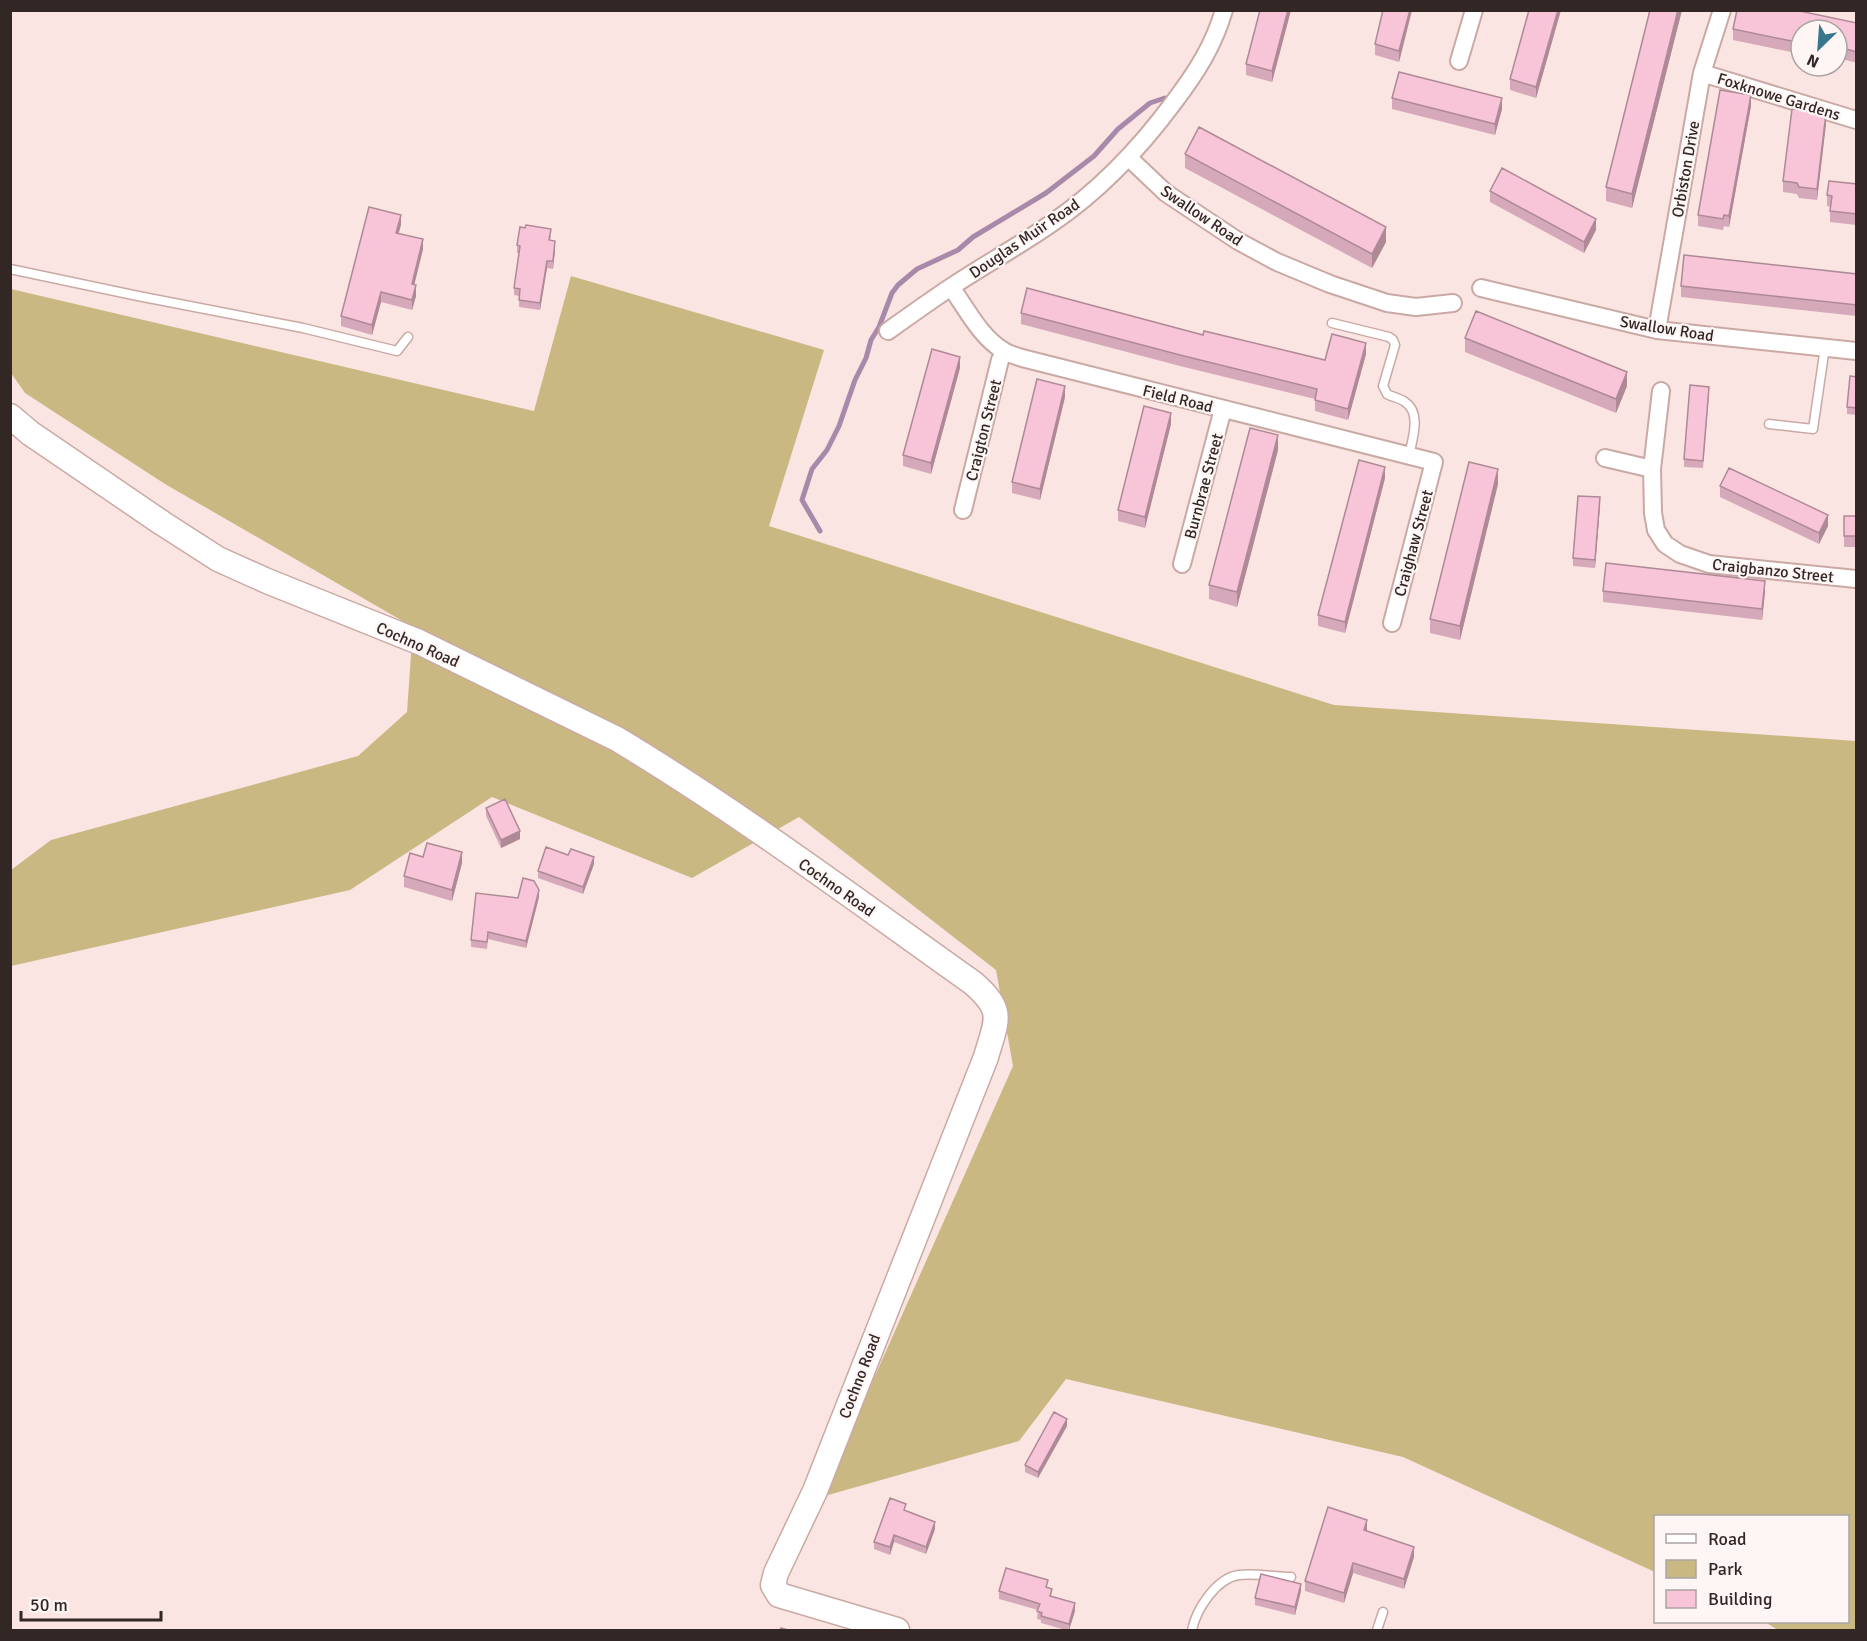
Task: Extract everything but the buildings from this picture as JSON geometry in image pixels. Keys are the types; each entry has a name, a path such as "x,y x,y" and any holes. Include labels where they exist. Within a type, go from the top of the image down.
{"street":[{"name":"Douglas Muir Road","path":"888,331 951,286 1053,223 1129,158 1159,123 1196,73 1208,53 1224,10"},
{"path":"1459,61 1474,10"},
{"name":"Orbiston Drive","path":"1657,330 1702,73 1722,10"},
{"name":"Foxknowe Gardens","path":"1702,73 1857,120"},
{"name":"Swallow Road","path":"1129,158 1175,200 1238,241 1277,262 1330,284 1387,303 1416,307 1453,303"},
{"name":"Field Road","path":"951,286 982,330 1005,352 1434,462"},
{"name":"Swallow Road","path":"1481,288 1657,330 1857,351"},
{"name":"Craigton Street","path":"963,510 1000,360 1005,352"},
{"name":"Craigbanzo Street","path":"1661,391 1652,469 1653,513 1656,530 1665,544 1680,554 1709,564 1857,579"},
{"name":"Burnbrae Street","path":"1182,564 1223,409"},
{"name":"Cochno Road","path":"10,416 30,433 218,559 419,642 617,738 787,852 973,982 988,996 997,1015 986,1057 815,1491 772,1585 779,1595 897,1630"},
{"path":"1605,458 1652,469"},
{"name":"Craighaw Street","path":"1392,623 1434,462"}],"lane":[{"path":"10,269 303,328 397,351 408,337"},
{"path":"1332,323 1389,337 1393,340 1395,345 1383,386 1387,394 1406,402 1413,411 1415,428 1409,456"},
{"path":"1769,424 1813,429 1824,348"},
{"path":"1192,1630 1202,1605 1218,1585 1237,1575 1291,1578"},
{"path":"1377,1630 1383,1612"}],"green space":[{"path":"571,276 824,350 769,526 1334,705 1856,741 1856,1630 1778,1630 1767,1623 1849,1623 1849,1515 1654,1515 1654,1572 1403,1457 1066,1379 1019,1441 821,1497 1013,1066 996,970 799,817 692,878 492,797 350,890 11,966 11,870 51,840 358,756 407,712 413,627 165,484 25,393 11,373 11,289 534,411"}],"waterway":[{"path":"820,531 802,500 812,469 827,450 839,426 871,340 879,327 892,293 898,285 917,269 958,250 973,237 1046,193 1094,156 1118,129 1150,103 1165,98"}]}
